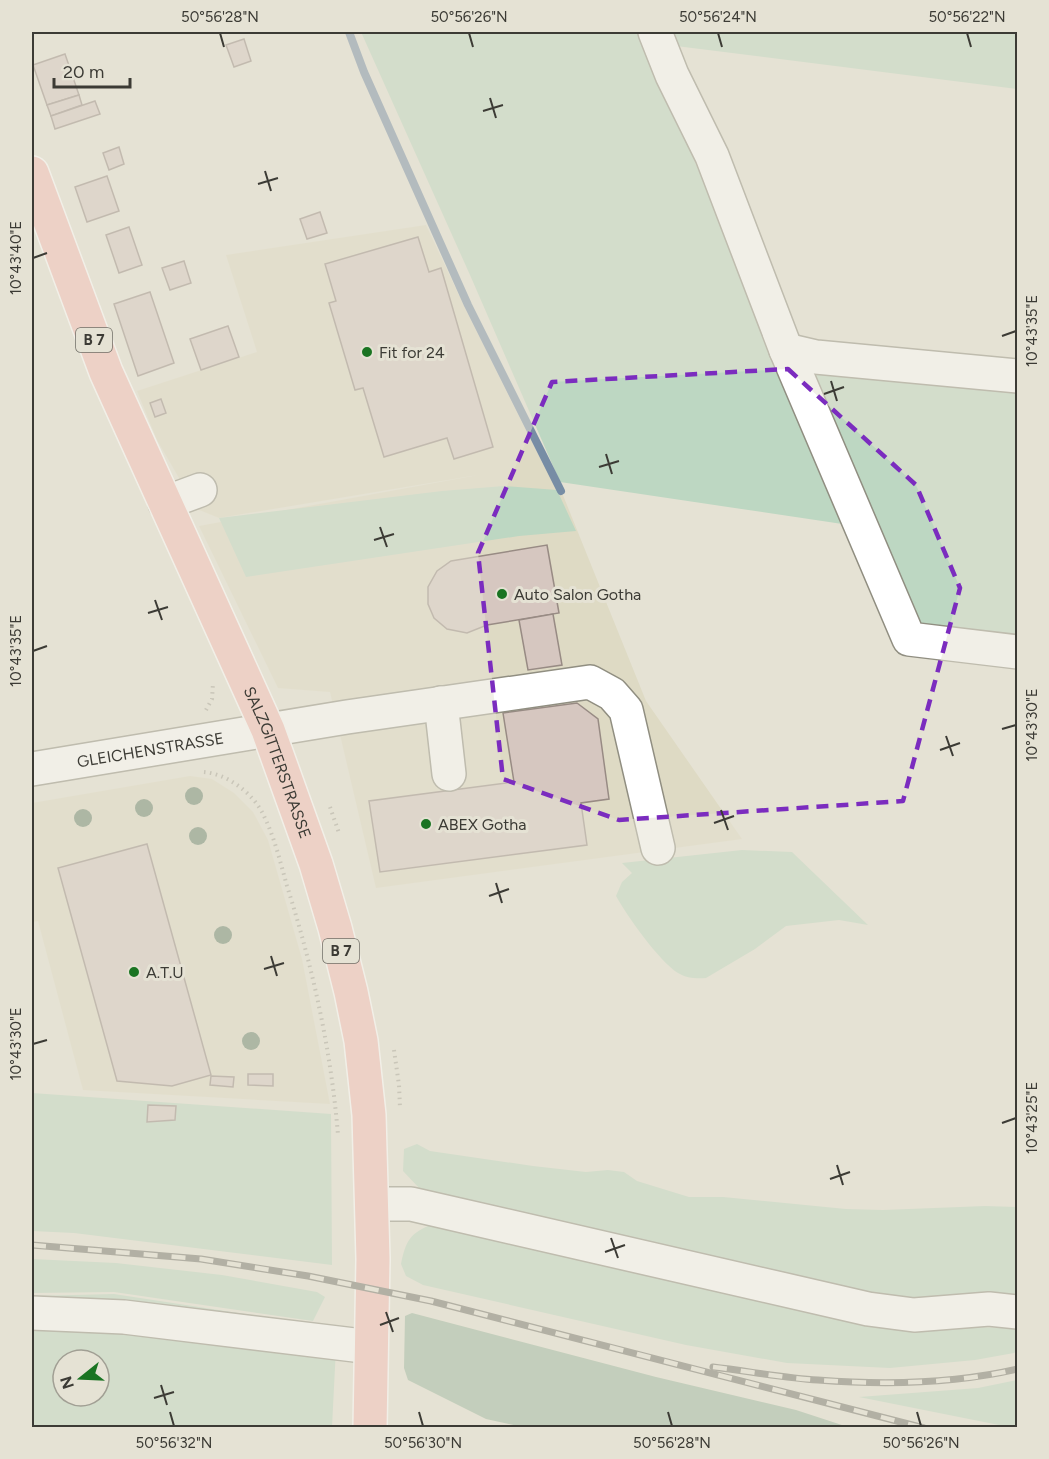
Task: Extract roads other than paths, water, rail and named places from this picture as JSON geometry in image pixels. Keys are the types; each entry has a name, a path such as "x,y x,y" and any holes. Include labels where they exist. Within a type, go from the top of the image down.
{"main road":[{"name":"SALZGITTERSTRASSE","path":"32,173 106,372 268,730 316,864 351,992 367,1088 373,1204 370,1428"}],"street":[{"path":"655,32 672,75 712,156 786,350 909,639 1017,652"},
{"path":"786,350 816,357 1017,376"},
{"path":"165,503 200,490"},
{"name":"GLEICHENSTRASSE","path":"32,770 268,730 590,682 612,694 626,710 658,848"},
{"path":"441,703 449,774"},
{"path":"373,1204 411,1204 868,1309 914,1315 989,1309 1017,1312"},
{"path":"32,1313 135,1318 371,1347"}],"waterway":[{"path":"349,32 364,72 468,305 561,491"}],"railway":[{"path":"32,1245 201,1259 308,1276 431,1301 924,1428"},
{"path":"713,1367 805,1379 893,1383 968,1378 1018,1369"}],"place":[{"name":"Fit for 24","path":"367,352"},
{"name":"Auto Salon Gotha","path":"502,594"},
{"name":"ABEX Gotha","path":"426,824"},
{"name":"A.T.U","path":"134,972"}]}
